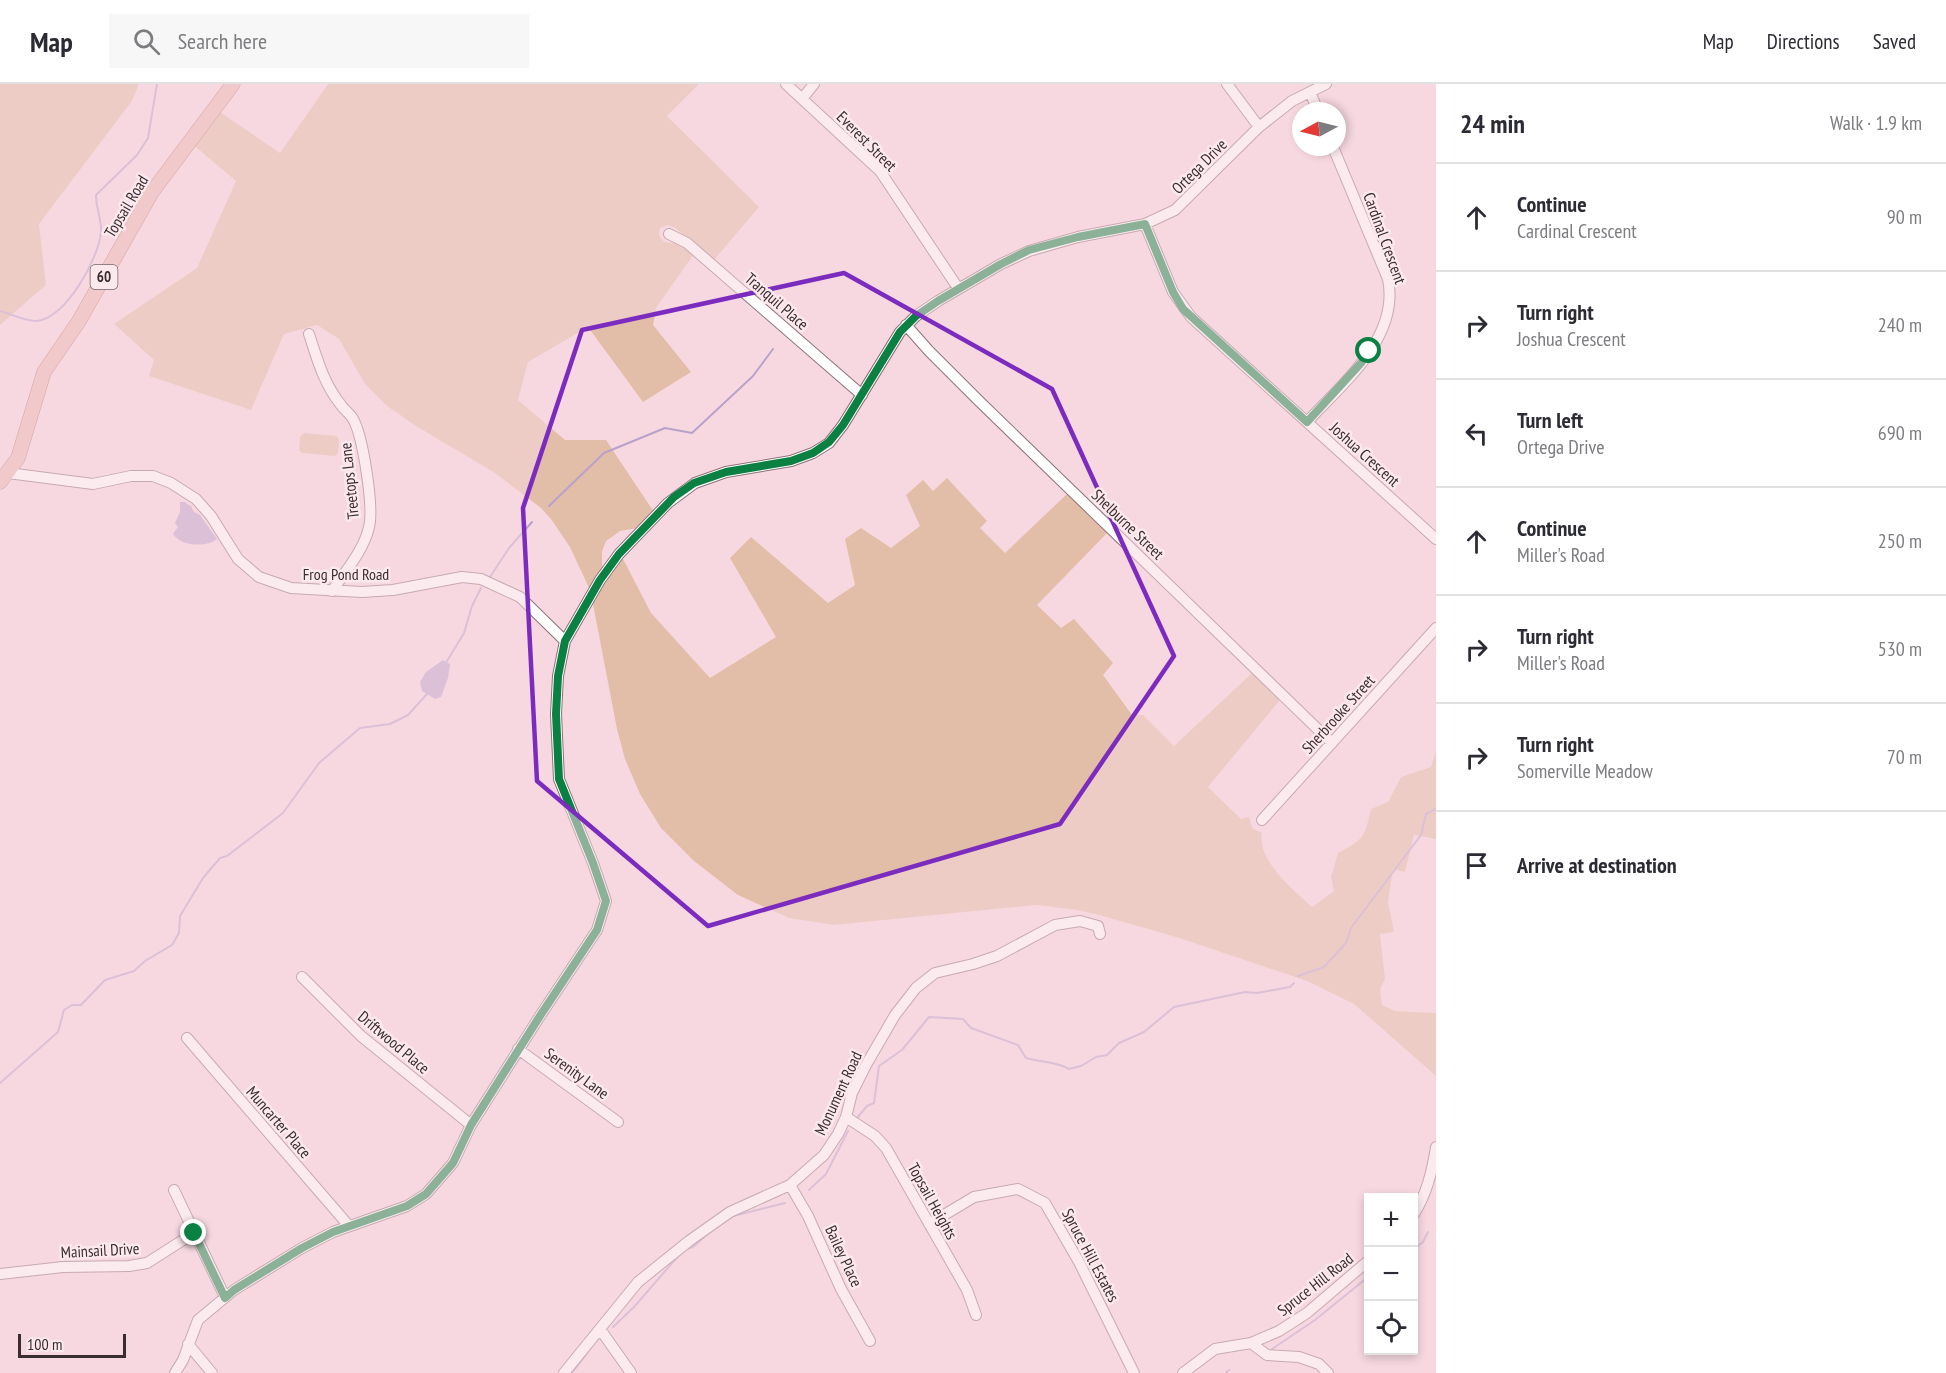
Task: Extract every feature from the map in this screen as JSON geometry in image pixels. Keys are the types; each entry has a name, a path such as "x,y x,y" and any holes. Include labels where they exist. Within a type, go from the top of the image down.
{"main road":[{"name":"Topsail Road","path":"4,478 18,458 44,372 79,321 152,192 230,86"}],"street":[{"name":"Everest Street","path":"786,84 880,171 958,288"},
{"path":"802,99 814,84"},
{"path":"1227,84 1259,127"},
{"name":"Ortega Drive","path":"175,1373 183,1360 198,1320 234,1290 302,1248 333,1232 407,1206 426,1194 453,1163 471,1125 597,930 606,901 559,779 556,714 558,676 565,641 609,567 644,527 674,497 694,483 718,474 791,461 813,453 836,435 890,346 906,325 922,312 958,288 1008,260 1046,245 1145,224 1166,215 1182,204 1259,127 1281,109 1326,84"},
{"path":"1310,92 1314,102"},
{"name":"Cardinal Crescent","path":"1307,422 1361,363 1385,324 1391,302 1388,279 1337,156"},
{"name":"Joshua Crescent","path":"1145,224 1173,292 1183,309 1436,539"},
{"name":"Tranquil Place","path":"669,234 687,243 861,395"},
{"name":"Shelburne Street","path":"906,325 934,357 1332,743"},
{"name":"Treetops Lane","path":"309,334 322,374 341,406 352,416 359,432 370,513 369,528 332,591"},
{"name":"Frog Pond Road","path":"4,478 93,484 131,476 153,477 171,483 196,500 211,516 238,559 259,577 291,588 332,591 393,590 462,577 481,579 520,597 565,641"},
{"name":"Sherbrooke Street","path":"1262,820 1436,628"},
{"name":"Monument Road","path":"564,1373 638,1282 689,1240 730,1212 790,1185 824,1155 846,1118 852,1093 895,1015 916,988 934,973 998,956 1055,925 1080,921 1098,926 1100,934"},
{"name":"Driftwood Place","path":"303,977 361,1036 471,1125"},
{"name":"Muncarter Place","path":"187,1038 349,1226"},
{"name":"Serenity Lane","path":"518,1049 618,1122"},
{"name":"Topsail Heights","path":"846,1118 875,1136 883,1144 967,1290 976,1315"},
{"path":"1418,1207 1433,1186 1436,1147"},
{"name":"Bailey Place","path":"790,1185 809,1218 841,1289 870,1341"},
{"name":"Spruce Hill Estates","path":"929,1224 974,1197 1018,1189 1045,1203 1079,1262 1134,1373"},
{"path":"174,1190 225,1298"},
{"name":"Mainsail Drive","path":"0,1274 63,1267 129,1266 147,1263 194,1233"},
{"name":"Spruce Hill Road","path":"1183,1373 1215,1349 1251,1343 1279,1331 1307,1313 1364,1264"},
{"path":"600,1329 632,1373"},
{"path":"1251,1343 1267,1355 1299,1357 1320,1364 1328,1373"},
{"path":"188,1344 212,1373"}],"highlighted area":[{"path":"844,273 1052,389 1174,656 1060,824 708,926 537,781 523,508 582,330"}],"shaded area":[{"path":"0,84 139,84 132,101 39,224 46,285 0,325"},
{"path":"328,84 699,84 667,116 759,207 714,260 674,227 668,225 660,228 659,235 664,242 682,244 694,254 656,308 653,325 691,372 643,402 588,327 528,362 518,400 565,440 606,440 654,512 637,528 620,531 606,541 602,551 602,571 590,590 570,547 541,508 495,473 387,406 365,384 339,339 317,325 284,334 251,410 149,376 154,360 114,324 197,268 236,181 191,143 217,110 280,153"},
{"path":"304,433 337,436 338,453 335,456 302,453 299,450 300,437"},
{"path":"947,478 987,521 980,528 1005,553 1067,494 1107,533 1037,605 1061,628 1074,619 1113,663 1103,675 1132,715 1143,715 1174,746 1252,673 1280,700 1208,787 1241,819 1249,817 1252,828 1262,833 1265,854 1278,874 1312,907 1334,891 1331,877 1338,853 1362,837 1371,809 1388,802 1401,777 1431,767 1436,751 1436,839 1414,835 1405,872 1393,869 1388,902 1394,932 1380,934 1385,979 1380,989 1382,1005 1395,1011 1436,1013 1436,1076 1354,1004 1307,981 1176,937 1099,915 1037,905 834,925 789,918 738,895 694,861 661,828 640,794 625,759 592,599 622,557 651,613 710,678 776,637 730,558 751,537 828,603 855,585 845,539 861,528 891,548 920,526 906,495 923,480 933,491"},
{"path":"180,502 185,502 200,515 217,539 200,545 176,538 173,534 178,527 175,523 180,512"},
{"path":"443,660 450,664 448,678 441,697 435,699 422,691 420,682 426,672"}],"waterway":[{"path":"0,311 32,321 47,318 58,310 79,286 99,243 101,223 96,195 137,155 148,138 157,84"},
{"path":"549,506 604,453 665,428 692,433 753,376 773,349"},
{"path":"490,577 509,548 532,522"},
{"path":"447,661 464,633 472,606 481,588"},
{"path":"0,1083 58,1032 64,1010 72,1005 81,1005 105,980 134,971 145,961 172,945 179,933 180,916 203,878 220,858 227,856 283,813 319,763 360,728 390,724 408,715 427,694"},
{"path":"1298,976 1324,967 1346,943 1351,928 1421,835 1426,814 1436,809"},
{"path":"857,1118 867,1106 874,1103 879,1066 902,1050 929,1017 963,1019 971,1028 1018,1045 1026,1058 1054,1063 1069,1069 1081,1066 1096,1057 1107,1055 1119,1043 1144,1032 1174,1007 1245,992 1257,993 1290,987 1294,983"},
{"path":"809,1190 826,1174 848,1131"},
{"path":"733,1216 785,1203"},
{"path":"687,1249 693,1247 711,1231"},
{"path":"1417,1247 1423,1242 1428,1232"},
{"path":"613,1327 634,1307 680,1254"},
{"path":"1272,1349 1315,1320 1364,1280"},
{"path":"572,1373 590,1349"},
{"path":"1226,1373 1229,1370"}],"route":[{"path":"194,1233 225,1298 234,1290 302,1248 333,1232 407,1206 426,1194 453,1163 471,1125 597,930 606,901 559,779 556,714 558,676 565,641 577,617 619,554 681,492 702,479 718,474 737,469 781,464 822,448 836,435 895,339 916,316 958,288 1029,250 1078,237 1145,224 1177,301 1183,309 1307,422 1361,363 1369,351"}]}
